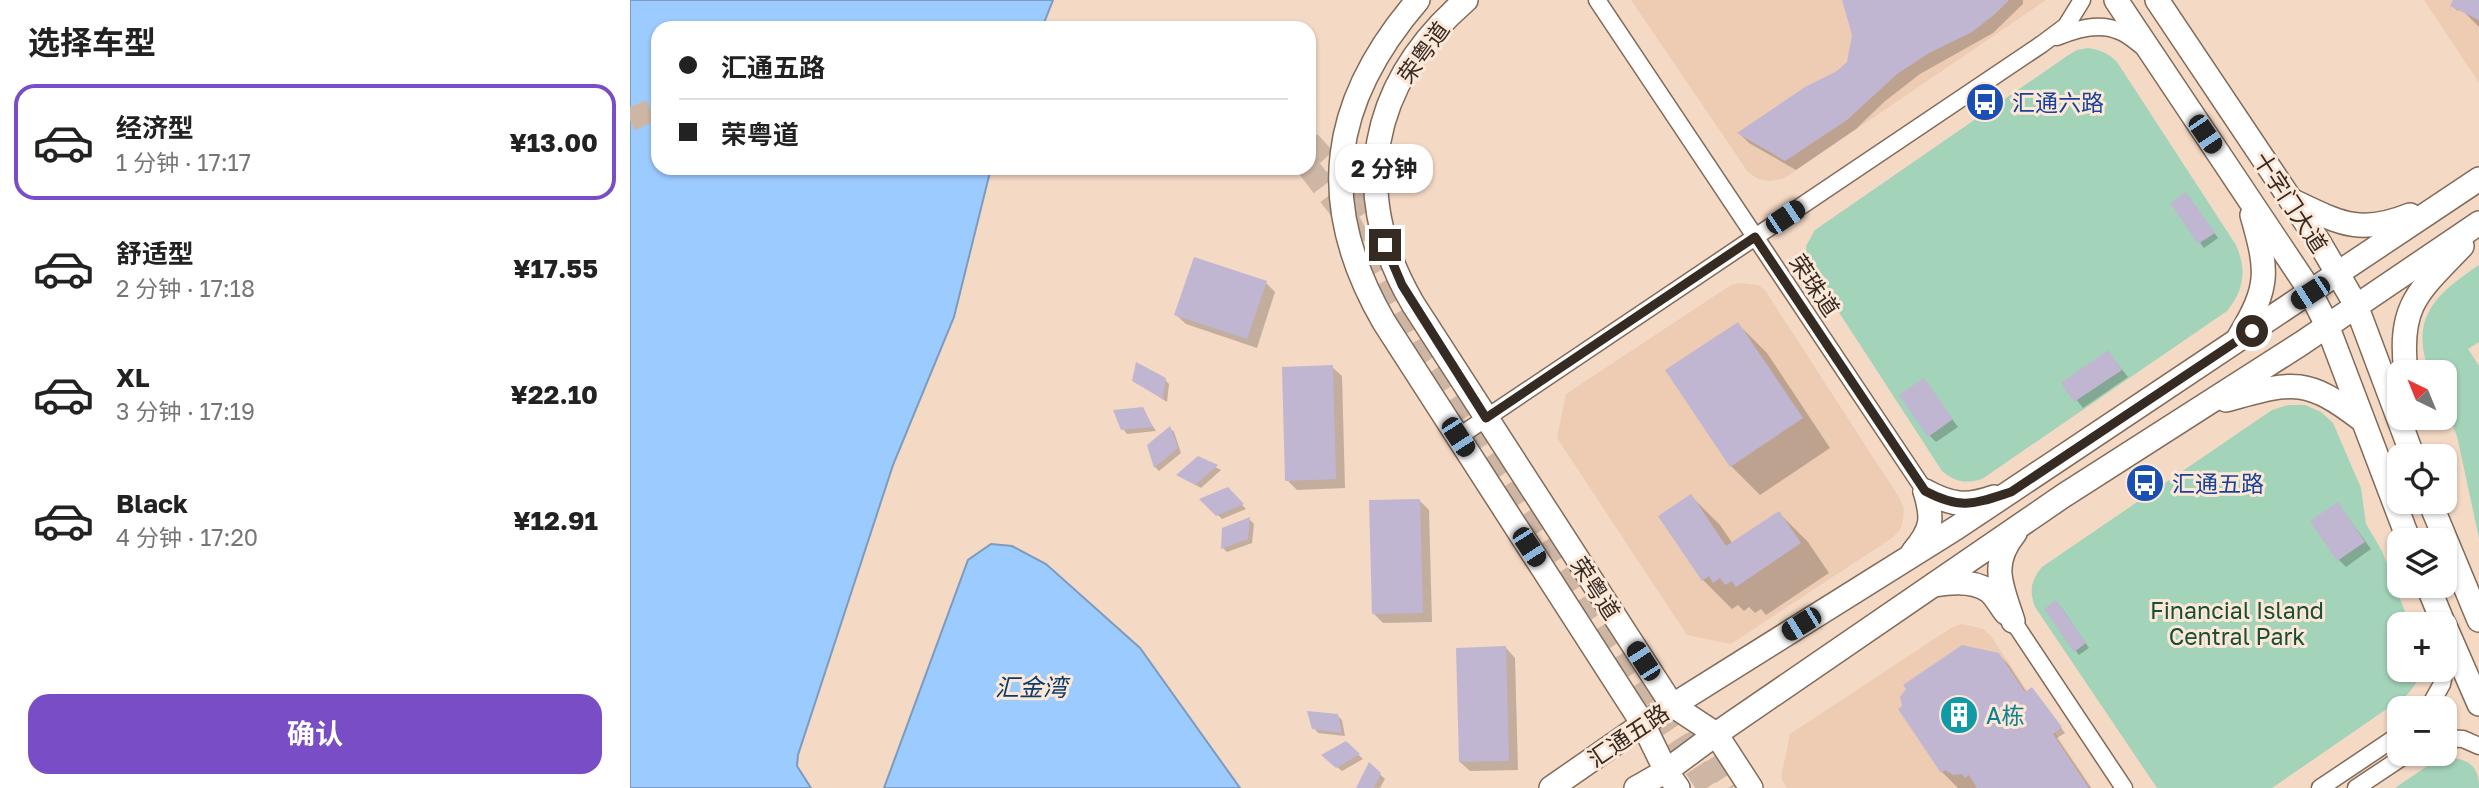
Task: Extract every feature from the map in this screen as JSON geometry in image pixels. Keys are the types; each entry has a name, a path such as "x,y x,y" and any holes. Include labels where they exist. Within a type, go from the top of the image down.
{"street":[{"name":"荣粤道","path":"1418,0 1388,37 1362,82 1346,130 1340,181 1347,232 1361,279 1384,322 1643,724 1672,780"},
{"name":"荣粤道","path":"1466,0 1430,38 1403,77 1393,96 1379,137 1374,181 1385,245 1402,285 1672,705 1716,734 1751,788"},
{"name":"荣珠道","path":"1597,0 1925,491"},
{"path":"1458,437 2042,44 2066,26 2082,0"},
{"name":"十字门大道","path":"2116,0 2310,293 2327,325 2404,528"},
{"name":"十字门大道","path":"2157,0 2356,304 2410,444"},
{"path":"2172,0 2176,28"},
{"path":"2042,44 2077,28 2096,27 2118,30 2151,51"},
{"name":"汇通五路","path":"1551,788 1672,705 2011,492 2479,179"},
{"path":"2236,343 2256,310 2264,282 2263,254 2246,195"},
{"path":"2290,200 2335,221 2363,226 2391,223 2449,200"},
{"path":"1636,788 1672,780 1716,734 1930,586 2479,223"},
{"path":"2405,360 2404,331 2412,304 2424,286 2479,229"},
{"path":"2206,406 2267,389 2295,386 2323,393 2362,420"},
{"path":"1925,491 1945,501 1961,504 1981,502 2011,492"},
{"path":"1909,557 1928,529 1932,513 1925,491"},
{"path":"2435,514 2478,615"},
{"path":"2012,621 1998,565 2002,552 2023,524"},
{"path":"1930,586 1950,582 1966,583 1988,591 2012,621 2124,788"},
{"path":"2457,654 2479,704"},
{"path":"2457,739 2479,746"},
{"path":"2320,788 2387,743"},
{"path":"2356,788 2389,766"}],"shaded area":[{"path":"1631,0 2046,0 1792,173 1782,179 1770,181 1758,179 1748,172"},
{"path":"2424,0 2479,0 2479,83"},
{"path":"1731,285 1758,285 1765,290 1904,509 1900,530 1892,538 1731,644 1687,635 1557,438 1566,394"},
{"path":"1962,624 1983,629 1991,636 2092,788 1787,788 1781,778 1790,734 1951,628"}],"green space":[{"path":"2088,48 2104,52 2117,62 2236,245 2242,263 2240,287 2227,311 1982,479 1966,482 1956,480 1942,471 1807,263 1806,246 1815,230 2067,56"},
{"path":"2479,265 2479,342 2468,349 2479,366 2479,538 2454,430 2457,430 2457,360 2426,360 2422,337 2430,309 2439,297"},
{"name":"Financial Island Central Park","path":"2288,405 2305,405 2321,412 2333,423 2361,488 2366,524 2387,564 2387,598 2400,598 2405,612 2387,612 2387,682 2416,682 2406,696 2387,696 2387,709 2272,788 2157,788 2035,607 2032,596 2033,581 2042,567 2272,410"},
{"path":"2457,759 2474,769 2479,788 2395,788 2427,766 2457,766"}],"water":[{"path":"630,0 1053,0 1045,21 651,21 651,175 989,175 954,317 893,465 798,755 797,766 811,788 630,788"},
{"name":"汇金湾","path":"991,544 1012,546 1046,564 1140,648 1240,788 884,788 968,560"}],"building":[{"path":"1842,0 2009,0 1972,32 1929,53 1897,74 1847,120 1785,161 1737,133 1805,87 1837,71 1847,62 1852,35"},
{"path":"2453,0 2479,0 2479,20 2450,6"},
{"path":"2186,192 2215,233 2198,244 2170,203"},
{"path":"1194,257 1267,281 1247,339 1174,315"},
{"path":"1738,322 1803,418 1730,467 1665,370"},
{"path":"2108,350 2122,370 2074,402 2061,383"},
{"path":"1136,362 1166,378 1163,399 1132,381"},
{"path":"1333,365 1336,479 1285,481 1282,367"},
{"path":"1924,378 1953,419 1928,437 1899,395"},
{"path":"1143,407 1153,427 1121,430 1113,410"},
{"path":"1170,426 1178,448 1154,468 1147,445"},
{"path":"1198,456 1218,465 1195,485 1176,475"},
{"path":"1228,487 1244,504 1216,516 1199,499"},
{"path":"1691,494 1726,546 1779,511 1801,543 1736,587 1732,581 1725,585 1720,578 1713,583 1709,576 1702,581 1658,516"},
{"path":"1420,499 1423,613 1372,614 1369,500"},
{"path":"2338,502 2365,542 2337,561 2310,521"},
{"path":"1250,517 1248,539 1221,549 1222,528"},
{"path":"2056,600 2086,643 2074,652 2044,609"},
{"path":"1962,645 1999,653 2025,692 2032,687 2062,727 2053,734 2089,788 1977,788 1969,775 1965,778 1962,774 1953,775 1945,770 1941,773 1898,709 1902,706 1900,697 1906,689 1903,685"},
{"path":"1506,646 1509,761 1459,762 1456,648"},
{"path":"1307,711 1338,714 1342,733 1312,729"},
{"path":"1346,741 1360,754 1336,768 1321,755"},
{"path":"1369,762 1381,773 1374,788 1356,788"}],"tunnel":[{"path":"630,120 651,110"},
{"path":"1316,150 1347,183 1385,242"},
{"path":"1314,175 1347,218 1427,360 1709,788"},
{"path":"1694,729 1732,788"}],"place":[{"name":"汇通六路","path":"1985,102"},
{"name":"汇通五路","path":"2145,483"},
{"name":"A栋","path":"1959,715"}],"route":[{"path":"1385,245 1413,304 1486,418 1755,237 1925,491 1945,501 1961,504 1981,502 2011,492 2252,331"}]}
